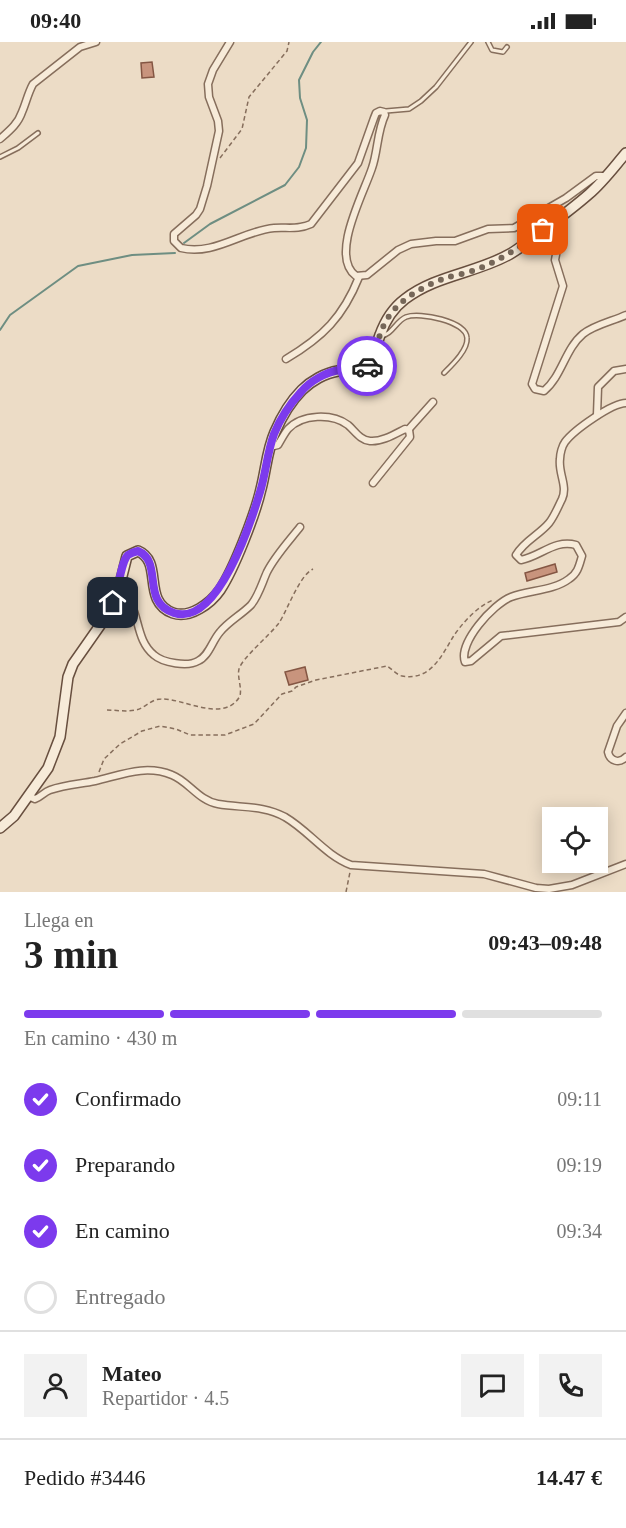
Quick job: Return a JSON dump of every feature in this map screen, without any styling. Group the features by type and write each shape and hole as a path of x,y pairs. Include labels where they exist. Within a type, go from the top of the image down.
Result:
{"street":[{"path":"0,139 15,125 22,114 33,84 80,47 96,42"},
{"path":"230,42 213,70 208,84 208,97 218,121 219,131 200,209 174,234 174,241 181,248 202,249 274,228 303,228 311,224 358,164 376,113 380,111 384,111 385,115 380,126 373,167 355,209 349,231 347,262 354,275 359,277 367,275 398,250 411,244 436,241 455,242 488,229 514,228 566,198 596,176 605,176"},
{"path":"0,828 14,816 48,768 60,737 68,677 73,664 108,614 127,556 138,551 145,554 149,560 153,589 164,609 176,614 185,614 197,610 214,597 230,571 261,492 275,431 302,390 316,379 329,373 367,366 373,357 389,316 406,298 442,279 473,271 510,254 591,193 626,153"},
{"path":"559,218 562,223 555,260 563,285 532,384 535,389 544,392 552,384 573,345 584,333 626,315"},
{"path":"286,359 304,348 341,314 359,277"},
{"path":"597,415 598,387 614,371 626,369"},
{"path":"270,447 278,445 289,429 299,422 326,416 338,418 359,436 369,441 380,440 408,430 433,402"},
{"path":"626,403 597,415 564,442 559,470 565,487 563,496 549,523 516,555 521,560 528,559 560,543 568,542 576,545 582,556 578,572 567,581 504,600 476,627 463,650 465,662 471,661 501,636 619,622 626,617"},
{"path":"373,483 410,435 408,430"},
{"path":"119,586 135,610 140,634 154,655 166,661 193,663 204,657 219,633 250,605 275,559 300,527"},
{"path":"626,713 617,726 608,752 610,758 616,761 626,757"},
{"path":"28,796 35,799 48,791 143,770 157,770 174,775 208,801 216,804 254,807 281,815 302,827 341,861 351,865 484,874 536,888 549,889 572,885 626,864"}],"lane":[{"path":"384,111 409,109 421,101 436,87 471,42"},
{"path":"488,42 495,52 503,52 507,47"},
{"path":"0,157 18,148 38,133"},
{"path":"380,336 386,336 400,321 417,315 440,318 462,329 467,335 467,343 444,373"}],"path":[{"path":"210,170 242,129 249,97 287,51 289,42"},
{"path":"107,710 136,710 161,699 210,709 220,709 234,704 240,696 238,675 241,664 274,630 288,609 298,586 313,569"},
{"path":"96,781 104,759 120,744 142,731 160,726 190,735 225,735 254,724 282,694 315,680 387,666 400,676 426,674 444,654 464,623 487,603 497,598 504,600"},
{"path":"346,892 351,865"}],"building":[{"path":"152,62 154,77 142,78 141,63"},
{"path":"555,564 557,572 527,581 525,573"},
{"path":"305,667 308,680 289,685 285,672"}],"waterway":[{"path":"184,243 210,224 285,185 299,167 306,148 307,120 300,98 299,80 313,52 321,42"},
{"path":"0,330 10,315 78,266 132,255 175,253"}],"way so far":[{"path":"367,366 373,357 389,316 406,298 442,279 473,271 510,254 543,230"}],"route":[{"path":"113,603 118,592 124,561 131,553 138,551 145,554 149,560 153,589 164,609 176,614 185,614 197,610 214,597 230,571 261,492 275,431 290,405 302,390 316,379 329,373 367,366"}]}
